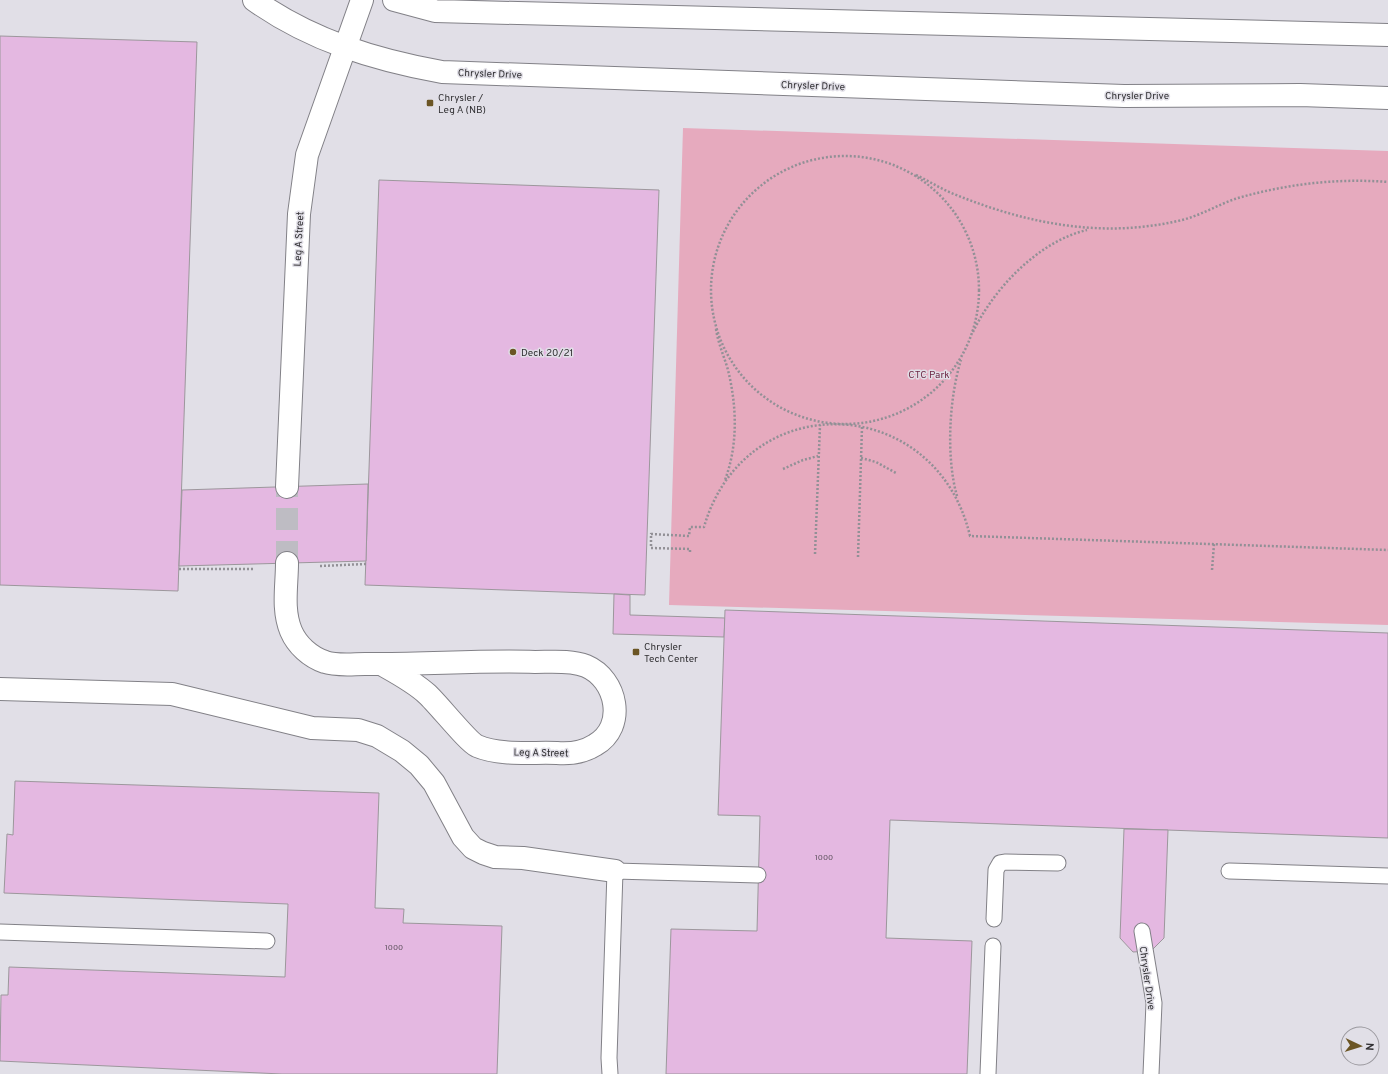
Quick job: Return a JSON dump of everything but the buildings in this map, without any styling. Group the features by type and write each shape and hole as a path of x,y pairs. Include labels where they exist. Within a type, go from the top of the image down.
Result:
{"street":[{"name":"Chrysler Drive","path":"254,0 291,23 345,48 394,63 442,72 1124,96 1300,95 1388,98"},
{"name":"Leg A Street","path":"287,487 299,214 307,155 362,0"},
{"path":"394,0 435,11 1388,35"},
{"name":"Leg A Street","path":"287,563 286,615 292,632 299,644 311,655 327,663 382,664 498,660 585,665 598,672 607,682 613,696 615,710 612,723 606,735 597,745 585,750 567,754 493,751 475,745 425,692 382,664"},
{"path":"0,689 172,694 312,728 358,730 377,736 419,765 434,783 463,837 474,848 483,853 495,857 523,858 615,872"}],"lane":[{"path":"994,919 996,870 1000,863 1058,863"},
{"path":"1229,871 1388,876"},
{"path":"610,1074 609,1058 615,872 758,875"},
{"name":"Chrysler Drive","path":"1142,931 1154,1003 1151,1074"},
{"path":"0,932 267,941"},
{"path":"988,1074 993,946"}],"path":[{"path":"690,552 690,549 651,548 651,534 689,536 690,527 704,527 731,461 734,447 735,420 731,385 716,333 712,280 719,247 734,216 764,183 794,166 826,157 866,158 891,164 953,194 1019,216 1066,227 1101,228"},
{"path":"908,172 925,183 944,200 960,221 971,244 977,270 978,296 975,322 958,369 952,419 953,475 970,536 1388,550"},
{"path":"720,490 741,463 767,443 797,430 820,425 880,420 915,404 945,379 966,346 992,298 1002,287 1026,265 1052,245 1073,234 1101,228 1137,226 1180,220 1238,198 1300,184 1347,180 1388,182"},
{"path":"714,314 720,336 729,357 742,375 758,392 776,405 797,415 818,421 862,427 893,436 920,453 943,476 960,504"},
{"path":"815,554 820,425"},
{"path":"858,557 862,427"},
{"path":"782,469 799,461 818,456"},
{"path":"861,458 876,462 896,473"},
{"path":"1212,570 1214,544"},
{"path":"320,566 366,564"},
{"path":"179,569 253,569"}],"green space":[{"name":"CTC Park","path":"683,128 1388,151 1388,625 669,605"}],"tunnel":[{"path":"287,487 287,563"}],"place":[{"name":"Chrysler / Leg A (NB)","path":"430,103"},
{"name":"Deck 20/21","path":"513,352"},
{"name":"Chrysler Tech Center","path":"636,652"}]}
